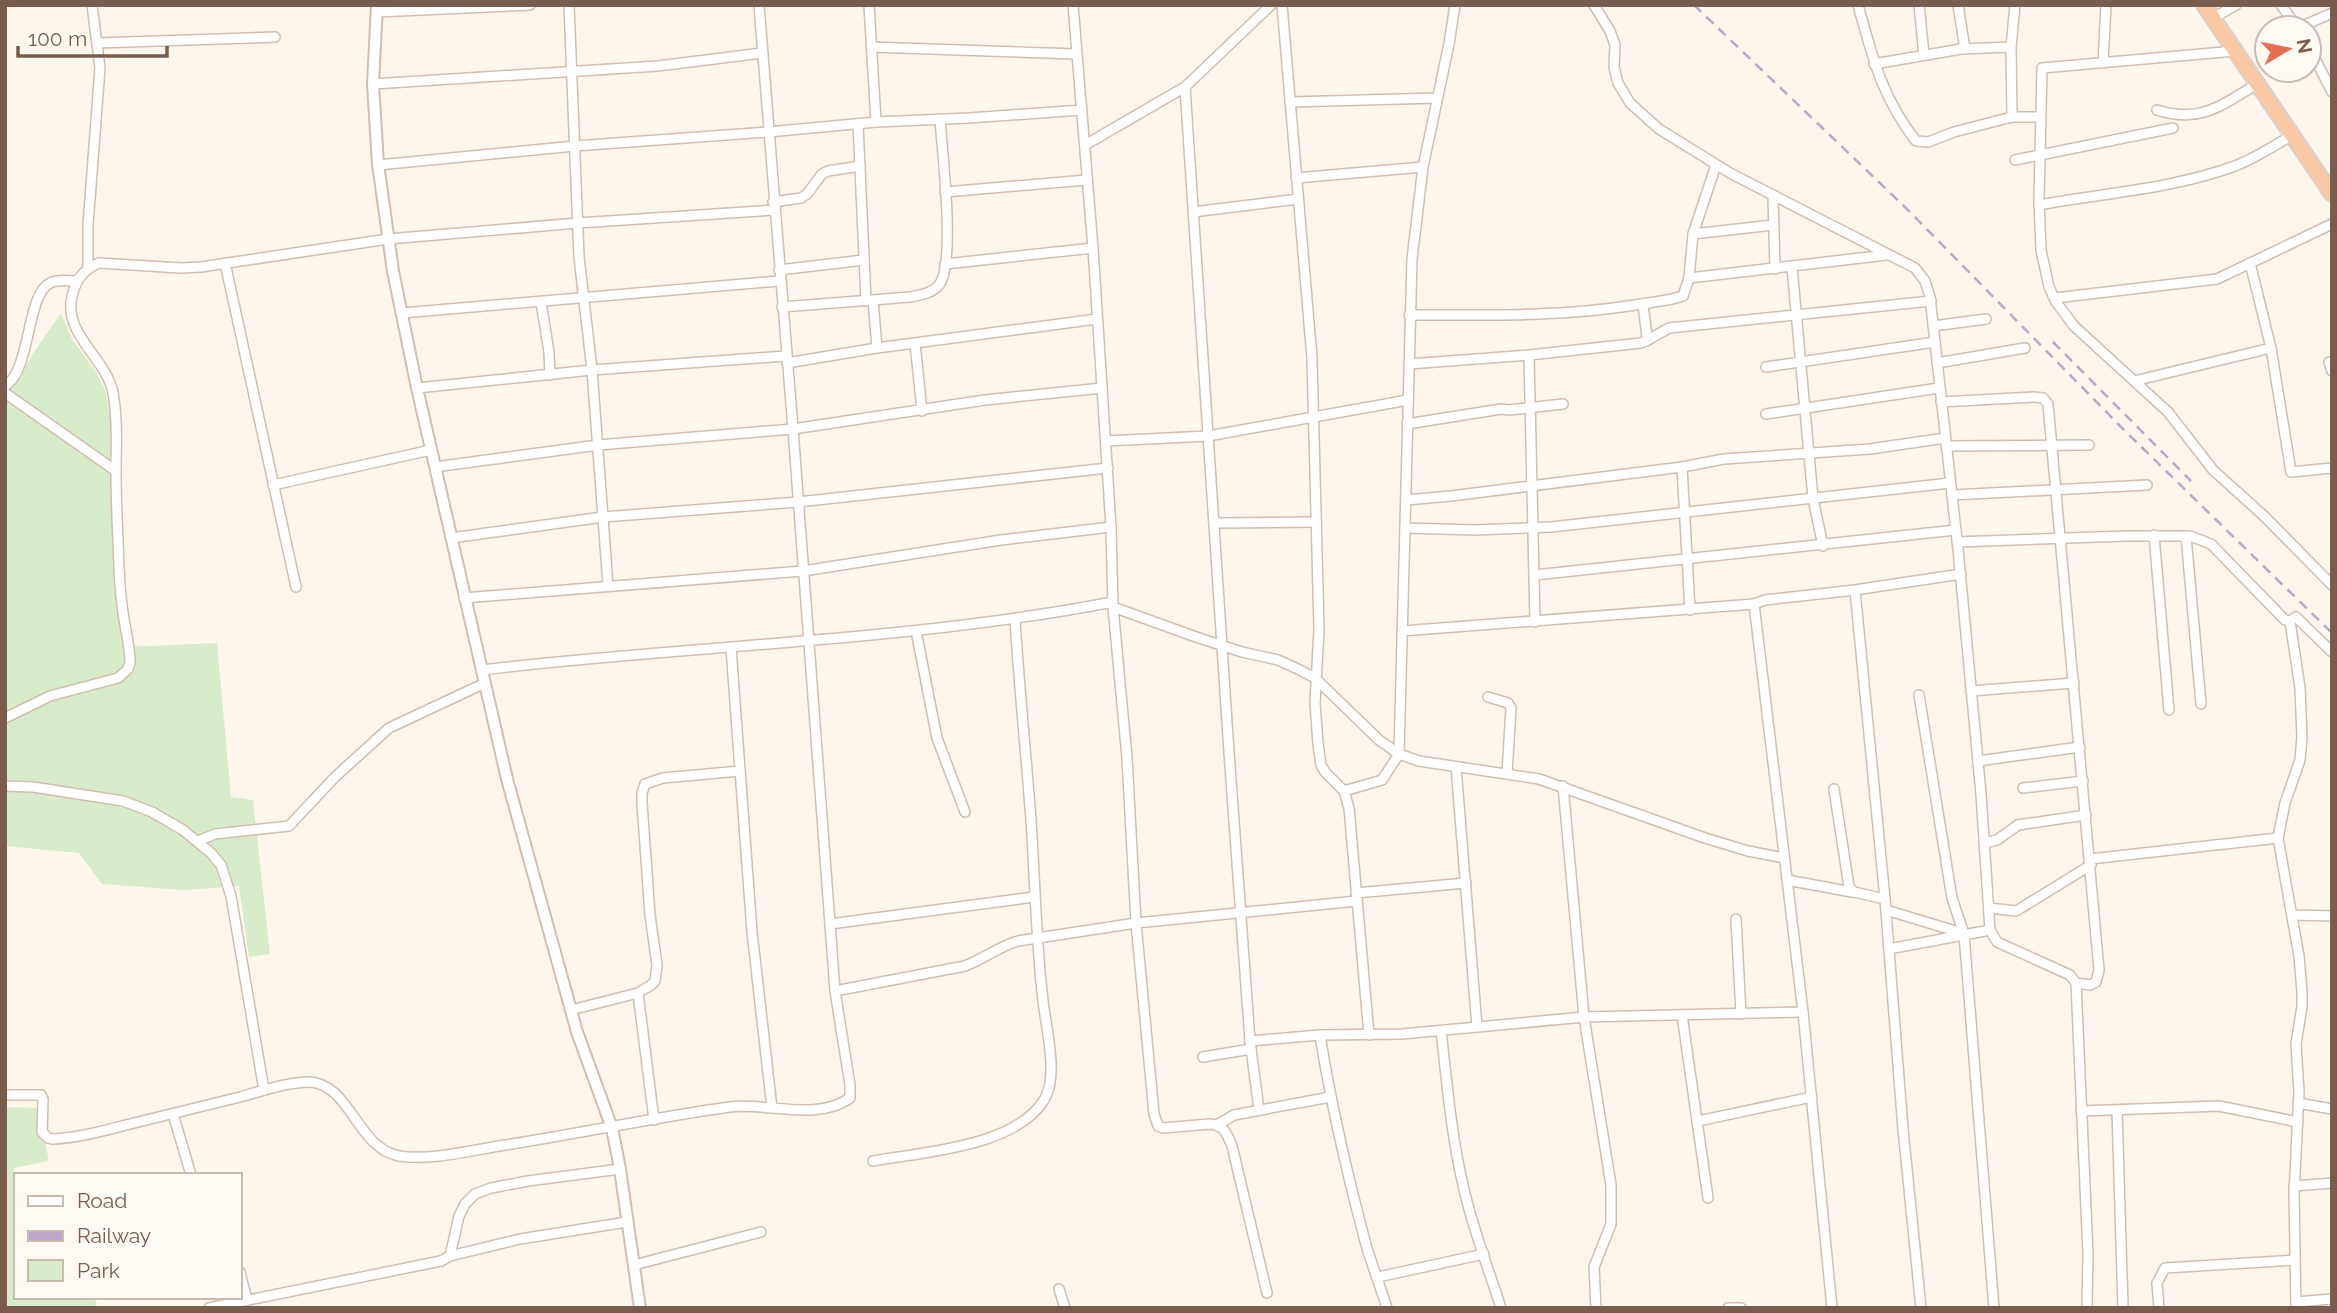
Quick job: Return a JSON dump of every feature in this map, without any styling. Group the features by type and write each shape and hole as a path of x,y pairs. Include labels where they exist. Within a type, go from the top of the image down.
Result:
{"highway":[{"path":"2208,11 2253,78"},
{"path":"2257,84 2332,194"}],"street":[{"path":"88,267 88,225 100,68 92,5"},
{"path":"530,5 377,9 373,84 378,165 388,239 417,388 483,684 577,1032 611,1128 620,1168 640,1308"},
{"path":"569,5 578,223 593,370 608,585"},
{"path":"5,1095 41,1095 42,1132 53,1139 173,1114 294,1083 311,1082 322,1085 337,1096 376,1145 400,1156 447,1154 742,1105 801,1110 822,1108 850,1098 835,991 758,5"},
{"path":"869,5 876,122"},
{"path":"1073,5 1093,248 1108,468 1113,605 1127,758 1136,923 1156,1122 1163,1128 1217,1125 1225,1130 1232,1146 1267,1293"},
{"path":"1085,145 1185,87 1270,5"},
{"path":"1282,5 1309,313 1318,629 1315,678 1321,765 1344,791 1349,808 1369,1035"},
{"path":"1344,791 1382,780 1399,754 1412,259 1423,167 1455,5"},
{"path":"1594,5 1615,45 1614,67 1618,83 1630,103 1659,129 1716,165 1915,268 1925,281 1931,301 1961,574 1990,930 1997,942 2070,975 2076,983 2088,1253 2087,1308"},
{"path":"1858,5 1884,90 1916,141 1928,142 1954,132 2012,117 2040,117"},
{"path":"1919,5 1924,55"},
{"path":"1958,5 1965,49"},
{"path":"2012,117 2011,47 2015,5"},
{"path":"2103,63 2106,5"},
{"path":"2208,11 2236,5"},
{"path":"97,43 275,37"},
{"path":"872,47 1077,54"},
{"path":"1874,64 1965,49 2011,47"},
{"path":"2235,51 2042,68 2039,205 2041,250 2049,287 2074,326 2178,422 2213,470 2264,516 2332,585"},
{"path":"373,84 658,66 762,53"},
{"path":"2323,74 2332,92"},
{"path":"2157,110 2173,115 2206,113 2257,84"},
{"path":"1185,87 1240,912 1259,1110"},
{"path":"1290,102 1437,98"},
{"path":"378,165 876,122 1082,110"},
{"path":"782,307 910,298 926,294 940,283 946,264 947,238 940,119"},
{"path":"858,124 864,260 877,348"},
{"path":"2015,160 2173,128"},
{"path":"2039,205 2169,184 2202,175 2248,160 2292,135"},
{"path":"1409,315 1581,311 1683,296 1689,278 1693,234 1716,165"},
{"path":"5,718 50,696 118,678 128,669 130,656 122,606 116,412 112,389 104,368 76,330 71,304 77,281 88,267 99,263 181,268 388,239 774,206 807,194 828,170 860,166"},
{"path":"1296,178 1423,167"},
{"path":"944,192 1087,180"},
{"path":"1773,195 1775,269"},
{"path":"1193,212 1298,198"},
{"path":"2054,298 2217,279 2332,224"},
{"path":"1693,234 1773,225"},
{"path":"946,264 1093,248"},
{"path":"1689,278 1888,255"},
{"path":"779,270 864,260"},
{"path":"225,263 296,587"},
{"path":"2250,263 2271,348 2291,472 2332,468"},
{"path":"1792,267 1814,499 1823,546"},
{"path":"5,386 14,379 19,367 37,302 44,288 53,282 77,281"},
{"path":"402,313 779,281"},
{"path":"1409,364 1635,344 1669,328 1797,317 1931,301"},
{"path":"541,302 550,375"},
{"path":"1643,304 1646,341"},
{"path":"417,388 593,370 786,359 1097,318"},
{"path":"1933,326 1986,319"},
{"path":"1766,367 1934,342"},
{"path":"915,343 922,411"},
{"path":"1937,363 2025,348"},
{"path":"2134,381 2271,348"},
{"path":"1529,355 1535,622"},
{"path":"435,467 598,445 793,429 985,400 1102,388"},
{"path":"1766,414 1939,388"},
{"path":"5,393 116,471"},
{"path":"1941,402 2043,398 2048,404 2062,538 2098,977 2096,982 2090,985 2076,983"},
{"path":"1106,442 1208,436 1408,400"},
{"path":"1407,424 1501,409 1563,404"},
{"path":"1406,500 1682,467 1724,459 1946,442 2089,445"},
{"path":"273,485 431,450"},
{"path":"1682,467 1690,610"},
{"path":"451,538 603,516 798,502 1108,468"},
{"path":"1405,528 1534,528 1950,482"},
{"path":"1952,495 2147,485"},
{"path":"1214,523 1315,522"},
{"path":"464,598 803,571 1001,540 1111,527"},
{"path":"1535,575 1956,530"},
{"path":"2154,535 2169,710"},
{"path":"1957,542 2154,535 2202,538 2285,620 2290,621"},
{"path":"2186,536 2201,704"},
{"path":"1402,631 1754,604 1765,600 1961,574"},
{"path":"1855,590 1921,1308"},
{"path":"1754,604 1803,1012 1832,1308"},
{"path":"481,670 591,658 916,631 1113,605 1221,645 1278,660 1315,678 1379,740 1399,754 1419,761 1539,779 1705,838 1784,858"},
{"path":"2290,621 2295,617 2332,652"},
{"path":"873,1161 962,1146 990,1137 1034,1114 1050,1089 1015,619"},
{"path":"2290,621 2300,688 2300,760 2285,803 2278,838 2299,956 2302,992 2296,1044 2296,1305 2332,1299"},
{"path":"916,631 937,738 965,811"},
{"path":"731,648 751,932 772,1108"},
{"path":"1971,691 2074,683"},
{"path":"198,841 215,834 289,826 323,788 389,728 483,684"},
{"path":"1919,695 1947,875 1964,934 1994,1308"},
{"path":"1488,696 1508,703 1511,708 1507,774"},
{"path":"1978,761 2080,747"},
{"path":"1456,767 1477,1027"},
{"path":"571,1010 638,993 651,985 657,973 647,879 643,788 655,780 740,771"},
{"path":"2024,788 2083,781"},
{"path":"5,786 69,792 138,805 198,841 221,864 227,877 264,1090"},
{"path":"1563,786 1584,1017 1611,1185 1611,1224 1594,1267 1596,1308"},
{"path":"1834,789 1849,887 1854,892"},
{"path":"1984,842 1997,840 2018,825 2086,815"},
{"path":"1989,908 2016,911 2090,862 2278,838"},
{"path":"1787,880 1885,899"},
{"path":"835,991 965,966 1009,944 1037,938 1136,923 1466,883"},
{"path":"830,924 1034,897"},
{"path":"1886,910 1964,934"},
{"path":"2292,915 2332,916"},
{"path":"1736,919 1741,1014"},
{"path":"1889,949 1990,930"},
{"path":"638,993 654,1120"},
{"path":"1203,1057 1251,1045 1320,1035 1441,1031 1584,1017 1803,1012"},
{"path":"1682,1015 1708,1198"},
{"path":"1441,1031 1458,1159 1469,1210 1501,1308"},
{"path":"1320,1035 1330,1097 1366,1243 1387,1308"},
{"path":"1217,1125 1228,1116 1330,1097"},
{"path":"1698,1121 1812,1097"},
{"path":"2298,1103 2332,1109"},
{"path":"2081,1111 2218,1106 2298,1122"},
{"path":"2117,1110 2123,1308"},
{"path":"173,1114 190,1173"},
{"path":"450,1256 459,1216 465,1204 475,1194 528,1181 620,1168"},
{"path":"2294,1186 2332,1183"},
{"path":"209,1308 441,1261 450,1256 520,1238 627,1222"},
{"path":"634,1265 761,1232"},
{"path":"1378,1277 1484,1254"},
{"path":"2160,1308 2157,1283 2161,1271 2170,1266 2295,1260"},
{"path":"242,1280 247,1300"},
{"path":"1059,1289 1065,1308"},
{"path":"1728,1308 1741,1308"}],"green space":[{"path":"61,313 72,339 95,370 106,392 110,417 115,568 124,647 217,643 231,797 253,800 270,954 249,957 239,886 184,890 102,884 79,853 5,846 5,388 16,383"},
{"path":"5,1107 38,1108 49,1161 14,1168 14,1299 95,1299 97,1308 5,1308"}],"railway":[{"path":"1694,5 1908,210 2123,429 2332,633"},
{"path":"2053,342 2191,481"}]}
